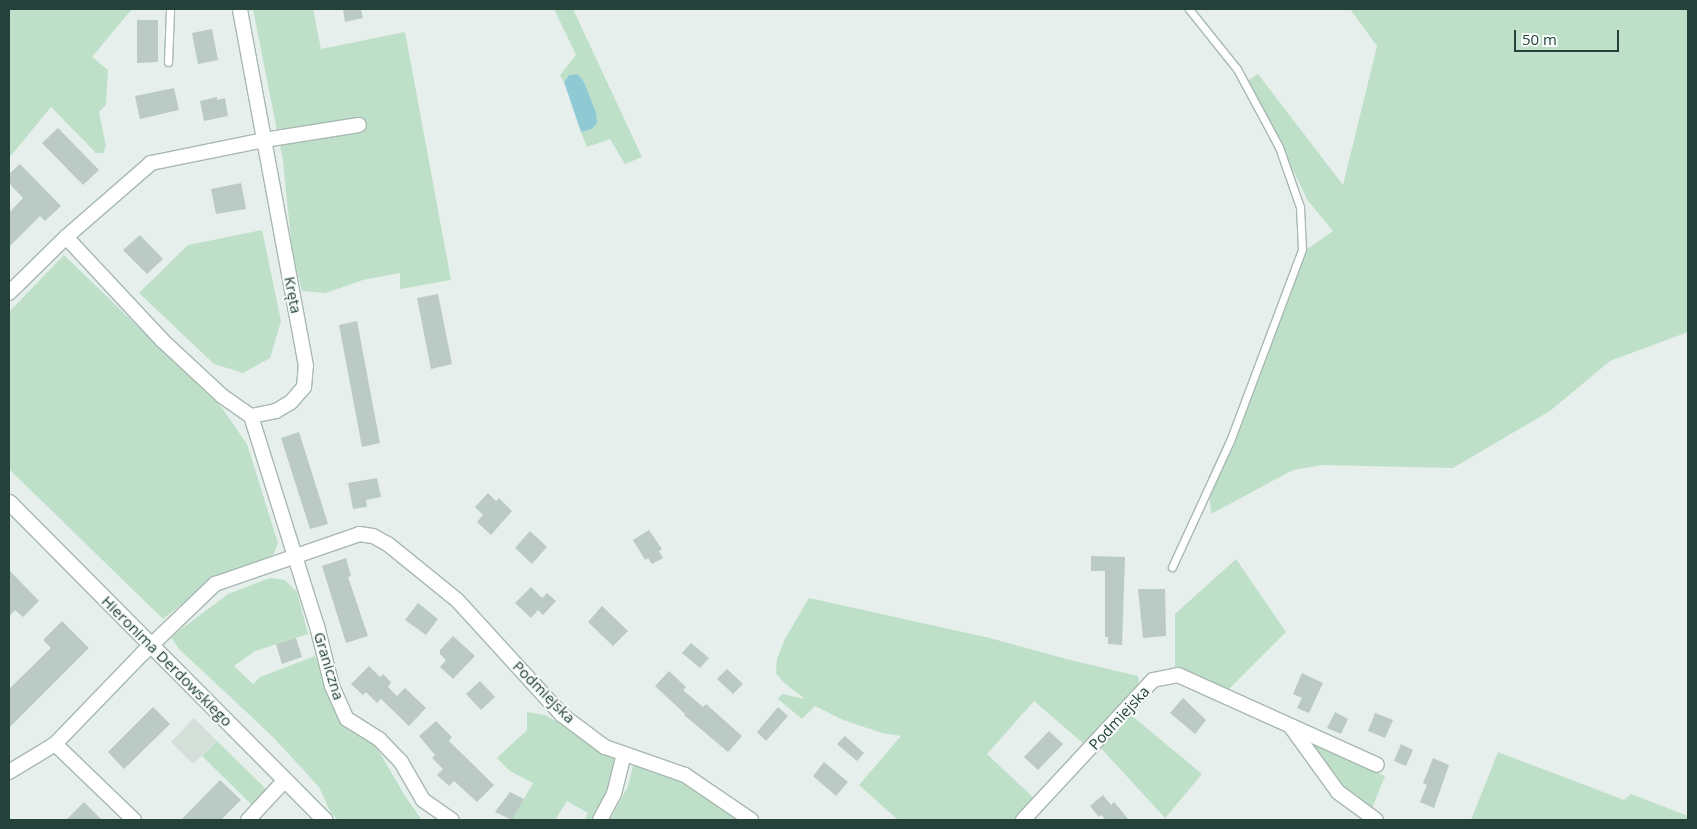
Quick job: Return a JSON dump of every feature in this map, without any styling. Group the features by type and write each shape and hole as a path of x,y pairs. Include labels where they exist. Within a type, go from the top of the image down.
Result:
{"street":[{"name":"Kręta","path":"240,9 306,366 304,387 291,402 276,412 251,416"},
{"path":"9,293 66,237 151,163 264,140 359,125"},
{"path":"9,772 55,744 151,645 215,584 294,556 251,416 222,396 163,340 66,237"},
{"name":"Hieronima Derdowskiego","path":"9,502 325,820"},
{"name":"Podmiejska","path":"294,556 359,534 373,536 396,550 457,600 562,715 605,747 685,776 751,820"},
{"name":"Graniczna","path":"294,556 317,626 332,686 347,720 379,739 401,762 423,800 452,820"},
{"name":"Podmiejska","path":"1023,820 1153,680 1178,675 1377,765"},
{"path":"1291,726 1338,792 1376,820"},
{"path":"55,744 134,820"},
{"path":"600,820 614,794 624,754"},
{"path":"248,820 286,780"}],"lane":[{"path":"168,62 170,9"},
{"path":"1172,567 1230,441 1302,249 1300,207 1279,147 1237,69 1189,9"}],"shaded area":[{"path":"194,718 217,741 193,764 171,742"}],"green space":[{"path":"9,9 132,9 92,57 108,70 106,105 99,112 106,146 103,153 96,153 51,107 9,158"},
{"path":"253,9 313,9 321,49 405,32 451,280 400,289 400,273 363,280 325,293 302,291 292,250 283,161"},
{"path":"554,9 573,9 642,157 625,164 610,139 587,147 581,132 592,129 596,112 584,82 578,74 569,75 564,82 560,75 576,55"},
{"path":"1350,9 1688,9 1688,332 1610,361 1550,411 1453,468 1322,465 1293,470 1211,514 1208,478 1268,350 1306,250 1333,231 1308,201 1249,80 1258,74 1343,185 1377,46"},
{"path":"262,230 281,321 270,358 243,373 214,364 139,293 188,245"},
{"path":"64,255 222,408 247,444 278,543 273,555 213,579 163,619 9,469 9,312"},
{"path":"1236,559 1286,632 1227,691 1175,667 1175,614"},
{"path":"270,578 285,580 297,592 308,634 255,651 234,666 253,684 260,677 315,656 339,717 377,748 405,796 422,820 338,820 331,813 319,787 273,737 179,649 171,637 228,594"},
{"path":"809,598 990,638 1138,676 1139,686 1085,745 1034,701 987,754 1035,799 1015,820 898,820 859,785 901,736 882,733 843,720 815,706 802,719 778,699 782,694 805,699 783,682 776,673 777,659 785,639"},
{"path":"527,712 545,715 614,753 619,763 613,789 595,820 585,820 588,813 567,801 555,820 512,820 533,783 510,771 497,758 527,730"},
{"path":"1131,715 1202,774 1165,818 1100,747"},
{"path":"217,741 267,790 252,805 202,756"},
{"path":"1309,741 1385,776 1372,808 1338,785"},
{"path":"1498,752 1624,800 1631,794 1688,816 1688,820 1471,820"},
{"path":"642,763 686,783 740,820 610,820 628,786 633,766"}],"water":[{"path":"578,74 584,82 596,112 597,123 592,129 581,132 564,82 569,75"}],"building":[{"path":"343,9 361,9 363,18 345,22"},
{"path":"137,20 158,20 158,62 137,63"},
{"path":"212,29 218,60 198,64 192,33"},
{"path":"174,88 179,110 140,119 135,96"},
{"path":"217,97 217,100 225,98 228,116 204,121 200,101"},
{"path":"58,128 99,170 83,185 42,143"},
{"path":"20,164 61,206 45,221 40,216 9,247 9,213 23,198 9,183 9,174"},
{"path":"241,183 246,209 216,214 211,189"},
{"path":"140,235 163,259 147,274 123,250"},
{"path":"438,294 452,364 431,369 417,298"},
{"path":"357,321 380,443 362,447 339,325"},
{"path":"299,432 328,524 310,529 281,438"},
{"path":"377,478 381,497 366,500 367,507 353,509 348,483"},
{"path":"488,493 496,501 499,498 512,511 491,535 477,522 483,515 475,507"},
{"path":"649,530 662,549 659,551 663,558 652,564 648,558 645,560 633,540"},
{"path":"530,531 547,547 532,564 515,548"},
{"path":"1091,556 1125,557 1122,645 1108,644 1108,637 1105,637 1105,571 1091,571"},
{"path":"346,558 351,576 348,577 368,636 346,643 322,566"},
{"path":"9,570 39,601 23,617 15,610 9,616"},
{"path":"531,587 542,598 547,593 556,601 543,615 538,610 531,618 515,603"},
{"path":"1138,589 1165,589 1166,636 1143,638"},
{"path":"418,603 438,619 426,635 405,620"},
{"path":"602,606 628,631 613,646 588,622"},
{"path":"62,621 89,648 9,728 9,689 51,648 43,640"},
{"path":"453,636 475,656 453,679 440,667 446,660 440,654 440,650"},
{"path":"296,638 302,657 282,664 276,644"},
{"path":"691,643 709,658 700,668 682,653"},
{"path":"369,666 380,677 383,674 391,682 388,687 397,696 405,688 426,708 409,726 381,699 377,703 366,692 363,695 351,684"},
{"path":"727,669 743,684 733,694 717,679"},
{"path":"669,671 686,687 683,690 703,707 706,704 742,736 728,752 684,715 655,686"},
{"path":"1302,673 1323,683 1309,713 1297,708 1302,698 1293,694"},
{"path":"480,681 495,697 481,710 466,694"},
{"path":"1183,698 1206,720 1195,734 1170,713"},
{"path":"153,707 170,724 124,769 108,752"},
{"path":"778,707 788,716 766,741 757,732"},
{"path":"1335,712 1348,719 1341,734 1327,728"},
{"path":"1375,713 1393,720 1385,738 1368,731"},
{"path":"436,721 452,737 449,741 494,785 477,802 454,781 449,786 437,775 443,769 432,758 435,755 419,736"},
{"path":"1049,731 1063,744 1038,770 1024,757"},
{"path":"845,736 864,753 857,761 837,744"},
{"path":"1401,744 1413,750 1406,766 1394,761"},
{"path":"1433,758 1449,765 1434,808 1420,802 1427,785 1423,783"},
{"path":"824,762 848,782 836,796 813,776"},
{"path":"220,780 241,800 221,820 181,820"},
{"path":"510,792 524,799 512,820 495,812"},
{"path":"1103,795 1111,805 1114,802 1129,820 1106,820 1101,815 1099,817 1090,806"},
{"path":"84,802 102,820 66,820"}]}
